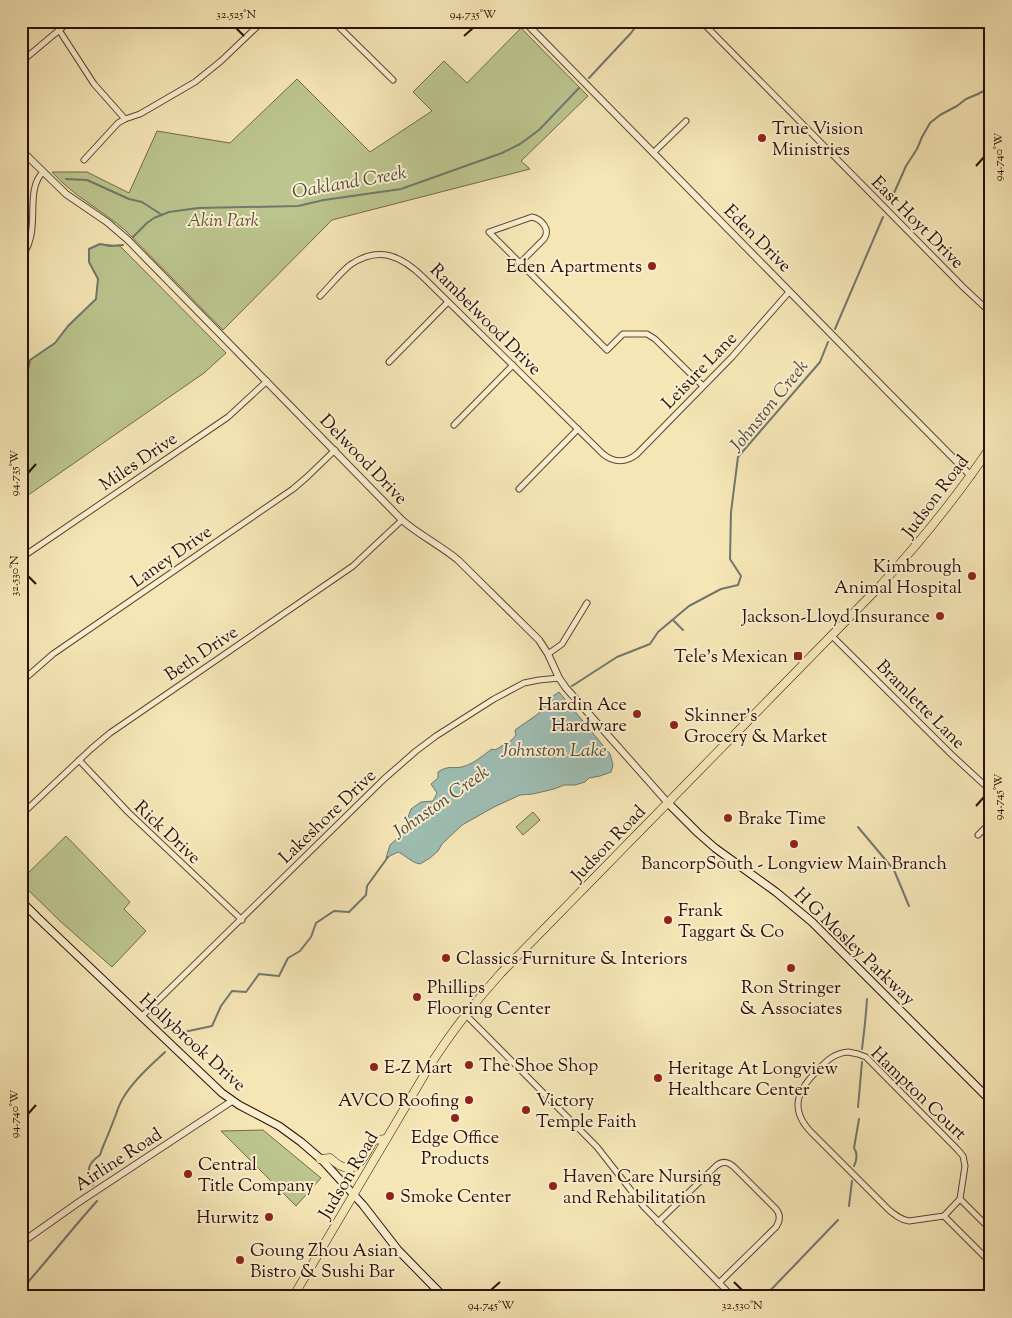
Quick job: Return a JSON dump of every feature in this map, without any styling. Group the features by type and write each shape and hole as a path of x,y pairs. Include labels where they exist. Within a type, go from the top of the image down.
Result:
{"main road":[{"name":"Judson Road","path":"293,1297 434,1059 465,1014 501,973 880,586 945,511 991,446"},
{"name":"H G Mosley Parkway","path":"668,803 698,834 776,892 812,922 991,1101"},
{"name":"Hollybrook Drive","path":"22,903 218,1090 232,1101 279,1126 320,1159 354,1194 398,1250 444,1297"},
{"path":"320,1159 330,1158 338,1166 344,1168 357,1166 374,1140 386,1139"}],"street":[{"path":"21,62 70,21"},
{"path":"84,160 116,125 125,119 140,114 195,82 222,61 263,21"},
{"path":"333,21 393,80"},
{"name":"Eden Drive","path":"524,21 971,476"},
{"name":"East Hoyt Drive","path":"701,21 963,287 991,313"},
{"path":"59,30 94,84 125,119"},
{"path":"653,153 686,121"},
{"name":"Delwood Drive","path":"21,150 66,194 107,222 128,240 402,520 464,565 540,640 559,678 571,694 668,803"},
{"path":"21,257 26,251 32,234 35,186 38,177 43,172"},
{"path":"520,263 547,234 546,228 534,217 489,232 520,263 607,350 625,333 650,335 703,386"},
{"name":"Rambelwood Drive","path":"320,296 352,264 367,257 382,255 396,257 410,264 608,458 614,461 623,460"},
{"name":"Leisure Lane","path":"623,460 637,454 737,351 789,292"},
{"path":"389,362 448,302"},
{"path":"454,425 513,365"},
{"name":"Miles Drive","path":"21,558 228,416 267,381"},
{"path":"519,490 578,429"},
{"name":"Laney Drive","path":"21,682 53,654 307,478 334,450"},
{"name":"Beth Drive","path":"21,816 79,760 116,728 353,566 402,520"},
{"path":"548,654 562,644 587,603"},
{"name":"Bramlette Lane","path":"832,636 959,762 991,791"},
{"name":"Lakeshore Drive","path":"142,1017 384,779 426,743 454,723 515,687 534,681 559,678"},
{"name":"Rick Drive","path":"79,760 128,812 242,920"},
{"path":"978,835 991,822"},
{"path":"465,1014 597,1147 638,1200 733,1297"},
{"name":"Hampton Court","path":"944,1216 909,1221 898,1217 810,1131 801,1118 798,1103 803,1086 828,1059 852,1052 866,1057 957,1149 963,1156 965,1168 960,1199"},
{"name":"Airline Road","path":"21,1243 79,1202 232,1101"},
{"path":"658,1222 718,1163 729,1163 742,1174 776,1209 780,1218 776,1227 719,1283"},
{"path":"991,1230 960,1199 944,1216 991,1263"}],"green space":[{"name":"Akin Park","path":"521,28 588,96 521,161 530,169 332,220 223,330 126,231 78,196 52,172 87,172 129,193 157,131 230,143 297,79 370,152 432,111 413,92 444,61 467,83"},
{"path":"100,244 120,246 226,353 204,373 21,500 21,398 30,360 55,343 68,326 96,299 98,279 89,262 89,249"},
{"path":"533,812 540,820 523,835 516,827"},
{"path":"66,836 130,902 124,909 146,931 112,967 21,883 21,880"},
{"path":"263,1130 321,1178 296,1206 221,1131"}],"water":[{"name":"Johnston Lake","path":"559,692 610,754 613,765 611,772 589,778 585,782 575,785 564,785 533,794 520,795 494,807 462,825 442,844 438,851 420,864 398,852 386,858 390,845 402,834 411,809 421,802 433,801 437,793 431,784 438,778 438,772 446,768 469,765 492,749 495,750 512,740 516,735 515,730 538,714 549,699"}],"waterway":[{"name":"Oakland Creek","path":"589,78 640,21"},
{"name":"Johnston Creek","path":"890,202 906,166 930,123 966,99 991,87"},
{"name":"Oakland Creek","path":"133,237 154,218 169,212 198,208 298,206 324,200 401,189 502,153 520,144 539,130 579,88"},
{"path":"66,179 87,180 129,199 142,202 162,215"},
{"name":"Johnston Creek","path":"835,329 883,217"},
{"name":"Oakland Creek","path":"21,398 30,360 55,343 68,326 96,299 98,279 89,262 89,249 100,244 110,246 123,245"},
{"name":"Johnston Creek","path":"572,686 617,657 650,644 658,632 689,606 721,589 738,585 741,576 730,559 731,512 738,457 820,362 828,342"},
{"path":"673,620 683,630"},
{"path":"858,827 894,870 909,906"},
{"name":"Johnston Creek","path":"180,1035 184,1032 212,1026 221,1006 232,991 246,992 259,974 279,976 288,958 300,951 311,937 316,923 334,911 349,912 366,895 367,886 388,857"},
{"path":"862,1049 867,999"},
{"name":"Johnston Creek","path":"93,1185 89,1176 90,1165 100,1155 119,1106 127,1091 165,1052"},
{"path":"858,1107 862,1062"},
{"path":"854,1166 857,1157 854,1148 859,1119"},
{"path":"849,1206 852,1181"},
{"name":"Johnston Creek","path":"21,1290 97,1201"},
{"path":"764,1297 838,1220"}],"place":[{"name":"True Vision Ministries","path":"762,138"},
{"name":"Eden Apartments","path":"652,266"},
{"name":"Kimbrough Animal Hospital","path":"972,576"},
{"name":"Jackson-Lloyd Insurance","path":"940,616"},
{"name":"Tele's Mexican","path":"798,656"},
{"name":"Hardin Ace Hardware","path":"637,714"},
{"name":"Skinner's Grocery & Market","path":"674,725"},
{"name":"Brake Time","path":"728,818"},
{"name":"BancorpSouth - Longview Main Branch","path":"794,844"},
{"name":"Frank Taggart & Co","path":"668,920"},
{"name":"Classics Furniture & Interiors","path":"446,958"},
{"name":"Ron Stringer & Associates","path":"791,968"},
{"name":"Phillips Flooring Center","path":"417,997"},
{"name":"The Shoe Shop","path":"469,1065"},
{"name":"E-Z Mart","path":"374,1067"},
{"name":"Heritage At Longview Healthcare Center","path":"658,1078"},
{"name":"AVCO Roofing","path":"469,1100"},
{"name":"Victory Temple Faith","path":"526,1110"},
{"name":"Edge Office Products","path":"455,1118"},
{"name":"Central Title Company","path":"188,1174"},
{"name":"Haven Care Nursing and Rehabilitation","path":"553,1186"},
{"name":"Smoke Center","path":"390,1196"},
{"name":"Hurwitz","path":"269,1217"},
{"name":"Goung Zhou Asian Bistro & Sushi Bar","path":"240,1260"}]}
